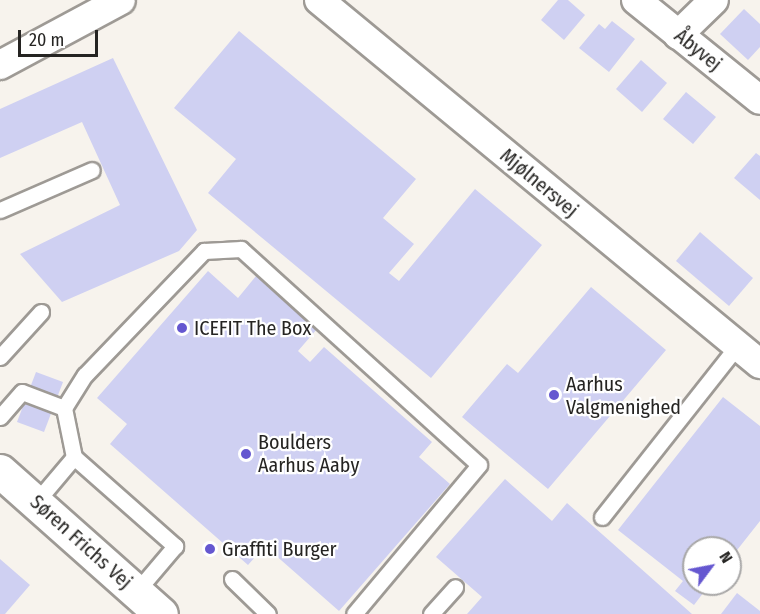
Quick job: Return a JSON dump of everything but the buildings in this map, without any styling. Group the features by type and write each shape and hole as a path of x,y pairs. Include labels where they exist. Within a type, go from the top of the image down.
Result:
{"street":[{"path":"0,65 120,0"},
{"name":"Mjølnersvej","path":"319,0 760,364"},
{"name":"Åbyvej","path":"636,0 760,100"},
{"path":"678,35 714,0"},
{"name":"Søren Frichs Vej","path":"0,471 161,614"}],"lane":[{"path":"0,210 92,170"},
{"path":"136,592 175,546 74,457 64,408 85,375 204,251 241,249 479,465 354,614"},
{"path":"0,357 41,312"},
{"path":"602,517 737,346"},
{"path":"0,417 22,392 64,408"},
{"path":"36,502 74,457"},
{"path":"232,579 268,614"},
{"path":"431,614 455,587"}],"place":[{"name":"ICEFIT The Box","path":"182,328"},
{"name":"Aarhus Valgmenighed","path":"554,395"},
{"name":"Boulders Aarhus Aaby","path":"246,454"},
{"name":"Graffiti Burger","path":"210,549"}]}
